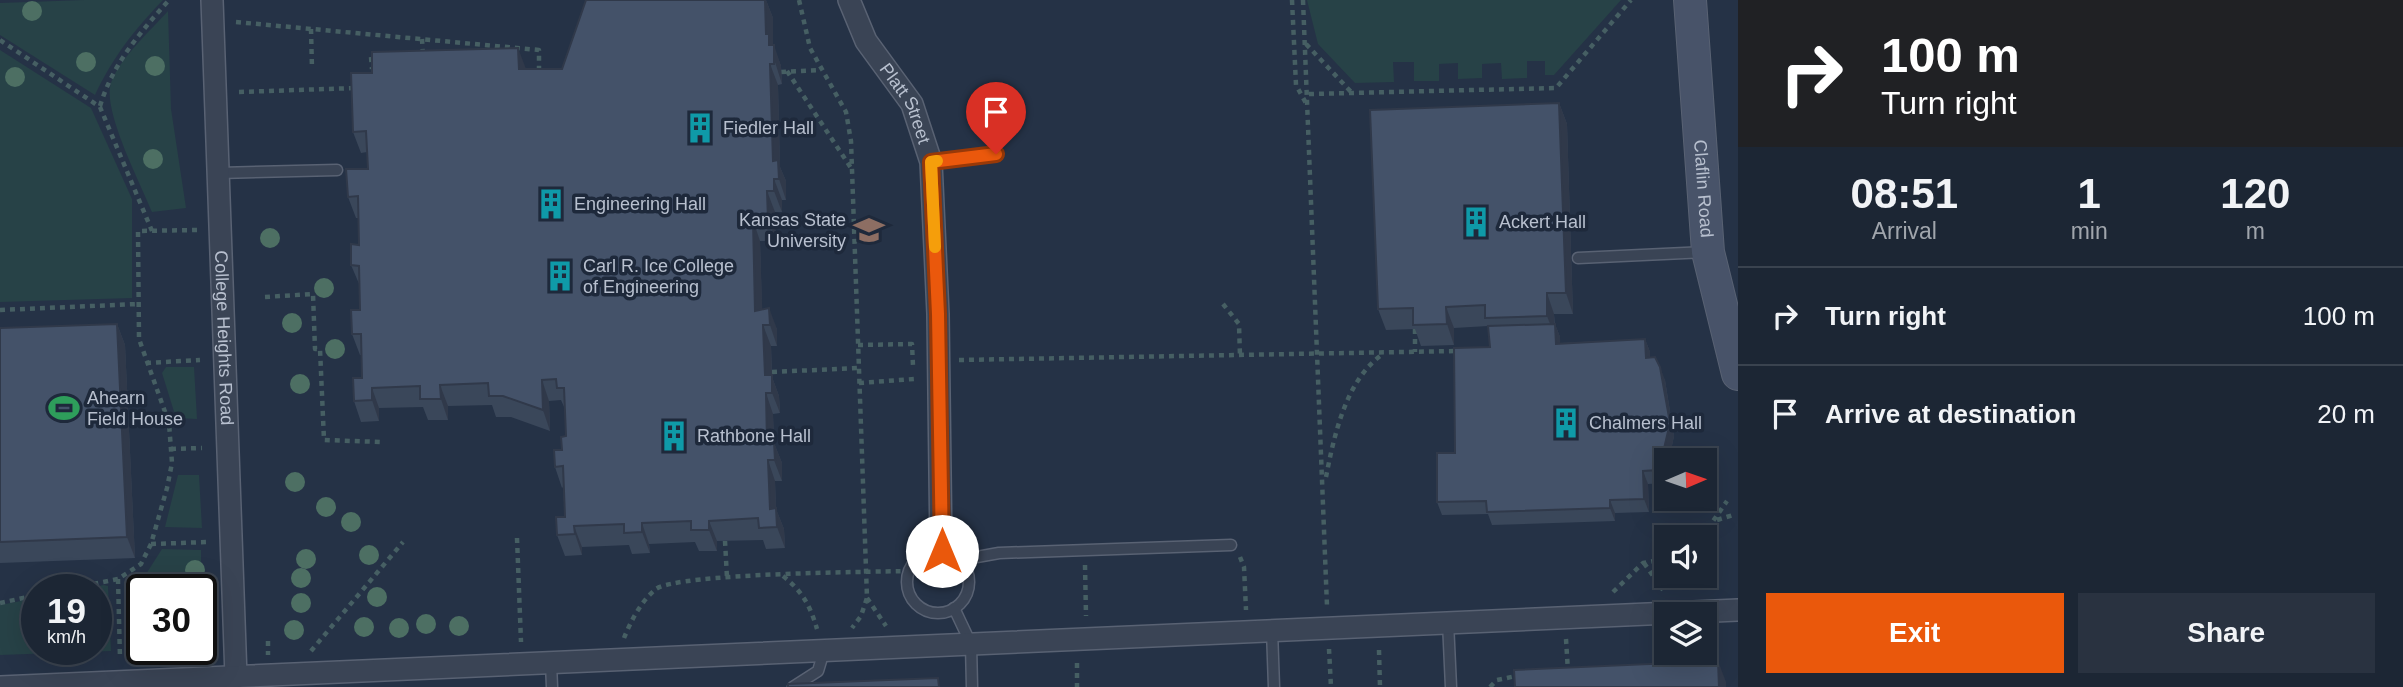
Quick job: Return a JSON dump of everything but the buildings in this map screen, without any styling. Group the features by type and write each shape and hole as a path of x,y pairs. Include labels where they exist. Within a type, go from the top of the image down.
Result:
{"street":[{"name":"College Heights Road","path":"212,0 236,677"},
{"name":"Platt Street","path":"849,0 866,41 912,104 931,162 951,555"},
{"name":"Claflin Road","path":"1690,0 1709,252 1738,374"},
{"path":"0,687 1738,610"}],"lane":[{"path":"931,162 996,154"},
{"path":"219,173 337,170"},
{"path":"1578,258 1709,252"},
{"path":"951,555 966,568 968,589 964,598 954,608 939,613 920,608 908,592 908,571 921,555 1235,546"},
{"path":"954,608 971,644 972,687"},
{"path":"1448,622 1451,687"},
{"path":"1272,630 1274,687"},
{"path":"793,687 818,671 824,651"},
{"path":"551,663 552,687"}],"path":[{"path":"100,107 108,80 131,43 169,0"},
{"path":"793,0 799,3 810,48 846,112 853,172 867,598"},
{"path":"1292,0 1297,85 1309,108"},
{"path":"1303,0 1309,94 1331,687"},
{"path":"1309,94 1556,88 1630,0"},
{"path":"236,22 539,50 539,83"},
{"path":"311,29 312,69"},
{"path":"422,39 423,59"},
{"path":"0,40 100,107 152,231"},
{"path":"1306,44 1353,95"},
{"path":"512,48 513,60"},
{"path":"371,57 373,77"},
{"path":"821,70 784,71 853,172"},
{"path":"238,92 360,88"},
{"path":"112,580 141,564 151,544 167,488 171,449 169,423 139,339 138,231 197,230"},
{"path":"265,297 313,295 324,440 382,442"},
{"path":"0,310 138,304"},
{"path":"1223,304 1239,324 1240,356"},
{"path":"1415,329 1415,352"},
{"path":"859,345 912,344 914,379 859,383"},
{"path":"953,360 1317,356 1415,352 1439,348 1466,351"},
{"path":"1324,485 1331,450 1349,400 1364,372 1384,353"},
{"path":"146,363 200,360"},
{"path":"772,372 859,368"},
{"path":"171,449 202,448"},
{"path":"1713,525 1727,501"},
{"path":"1717,520 1733,515"},
{"path":"517,538 522,664"},
{"path":"725,541 727,578"},
{"path":"151,544 209,542"},
{"path":"292,674 403,542"},
{"path":"1235,546 1244,568 1247,631"},
{"path":"1085,550 1086,621"},
{"path":"1643,563 1654,561"},
{"path":"622,660 623,641 631,622 658,588 727,578 908,571"},
{"path":"782,576 800,590 808,601 824,651"},
{"path":"118,579 120,661"},
{"path":"0,603 21,598"},
{"path":"1565,617 1568,678"},
{"path":"1378,650 1380,687"},
{"path":"1077,663 1077,687"},
{"path":"1681,665 1681,673"},
{"path":"1554,671 1567,669"},
{"path":"1490,687 1497,680 1528,674"}],"green space":[{"path":"163,0 125,44 95,95 0,35 0,3"},
{"path":"1307,0 1621,0 1554,75 1545,75 1545,61 1527,61 1527,78 1502,79 1501,63 1482,64 1482,78 1458,79 1458,63 1439,64 1439,81 1414,81 1414,62 1393,62 1394,82 1355,83 1318,44"},
{"path":"168,11 171,109 186,208 152,212 117,128 110,95 111,83 121,64"},
{"path":"0,50 91,108 132,199 132,298 0,302"},
{"path":"166,367 194,367 197,419 176,418 162,373"},
{"path":"178,475 199,475 202,528 165,527"},
{"path":"162,549 201,550 201,574 146,574"},
{"path":"21,601 21,654 0,655 0,605"}],"slow traffic":[{"path":"935,247 931,162 937,161"}],"place":[{"name":"Fiedler Hall","path":"700,128"},
{"name":"Engineering Hall","path":"551,204"},
{"name":"Ackert Hall","path":"1476,222"},
{"name":"Kansas State University","path":"869,230"},
{"name":"Carl R. Ice College of Engineering","path":"560,276"},
{"name":"Ahearn Field House","path":"64,408"},
{"name":"Chalmers Hall","path":"1566,423"},
{"name":"Rathbone Hall","path":"674,436"}],"route":[{"path":"942,551 938,314 931,162 996,154"}]}
